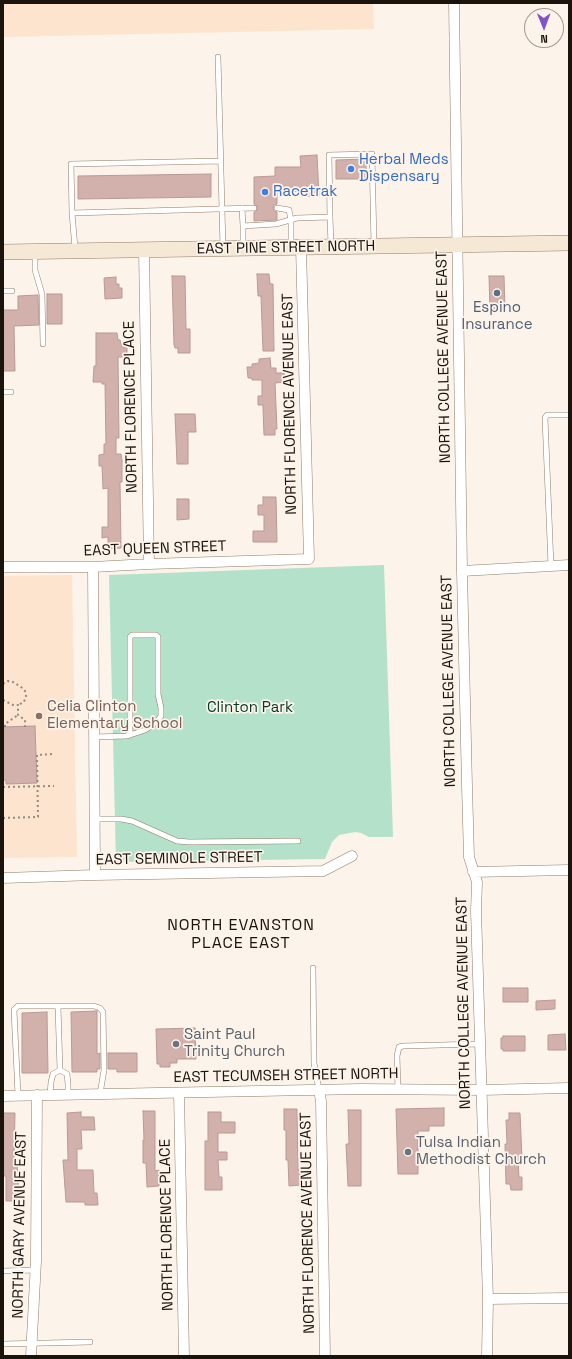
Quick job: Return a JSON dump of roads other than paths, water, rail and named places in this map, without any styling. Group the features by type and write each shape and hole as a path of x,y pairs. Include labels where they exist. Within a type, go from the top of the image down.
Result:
{"main road":[{"name":"EAST PINE STREET NORTH","path":"3,252 569,243"}],"street":[{"name":"NORTH COLLEGE AVENUE EAST","path":"454,3 462,571 469,857 477,882 476,911 479,1044 488,1299 487,1356"},
{"name":"NORTH FLORENCE AVENUE EAST","path":"296,248 309,559"},
{"name":"NORTH FLORENCE PLACE","path":"144,250 149,564"},
{"name":"EAST QUEEN STREET","path":"3,567 92,567 309,559"},
{"path":"462,571 569,565"},
{"path":"92,567 95,875"},
{"name":"EAST SEMINOLE STREET","path":"3,878 323,871 352,856"},
{"path":"473,872 569,870"},
{"name":"EAST TECUMSEH STREET NORTH","path":"3,1096 319,1090 481,1090 569,1088"},
{"name":"NORTH FLORENCE AVENUE EAST","path":"319,1090 321,1109 325,1356"},
{"name":"NORTH FLORENCE PLACE","path":"180,1093 184,1356"},
{"name":"NORTH GARY AVENUE EAST","path":"31,1356 36,1270 37,1095"},
{"path":"488,1299 569,1298"}],"lane":[{"path":"218,57 223,249"},
{"path":"331,247 329,155 372,154 374,246"},
{"path":"75,251 72,213 71,164 221,161"},
{"path":"242,208 243,249"},
{"path":"72,213 254,208"},
{"path":"277,208 289,210 296,248"},
{"path":"242,226 276,224 297,218 330,217"},
{"path":"34,252 35,270 42,294 43,344"},
{"path":"3,291 12,291"},
{"path":"3,392 11,392"},
{"path":"552,566 545,418 547,415 569,416"},
{"path":"94,737 130,735 145,730 156,723 161,716 158,694 158,637 156,635 132,635 129,641 130,735"},
{"path":"95,819 121,819 132,821 177,841 298,841"},
{"path":"313,968 314,1063 319,1090"},
{"path":"18,1095 14,1010 18,1006 94,1006 100,1008 103,1012 104,1070 100,1094"},
{"path":"58,1007 60,1070"},
{"path":"398,1090 397,1056 399,1047 479,1044"},
{"path":"60,1070 66,1074 68,1094"},
{"path":"50,1095 50,1082 53,1074 60,1070"},
{"path":"3,1271 36,1270"},
{"path":"3,1344 90,1342"}],"place":[{"name":"Herbal Meds Dispensary","path":"351,169"},
{"name":"Racetrak","path":"265,192"},
{"name":"Espino Insurance","path":"497,293"},
{"name":"Celia Clinton Elementary School","path":"39,716"},
{"name":"Saint Paul Trinity Church","path":"176,1044"},
{"name":"Tulsa Indian Methodist Church","path":"408,1152"}],"district":[{"name":"NORTH EVANSTON PLACE EAST","path":"241,935"}],"park label":[{"name":"Clinton Park","path":"250,708"}]}
